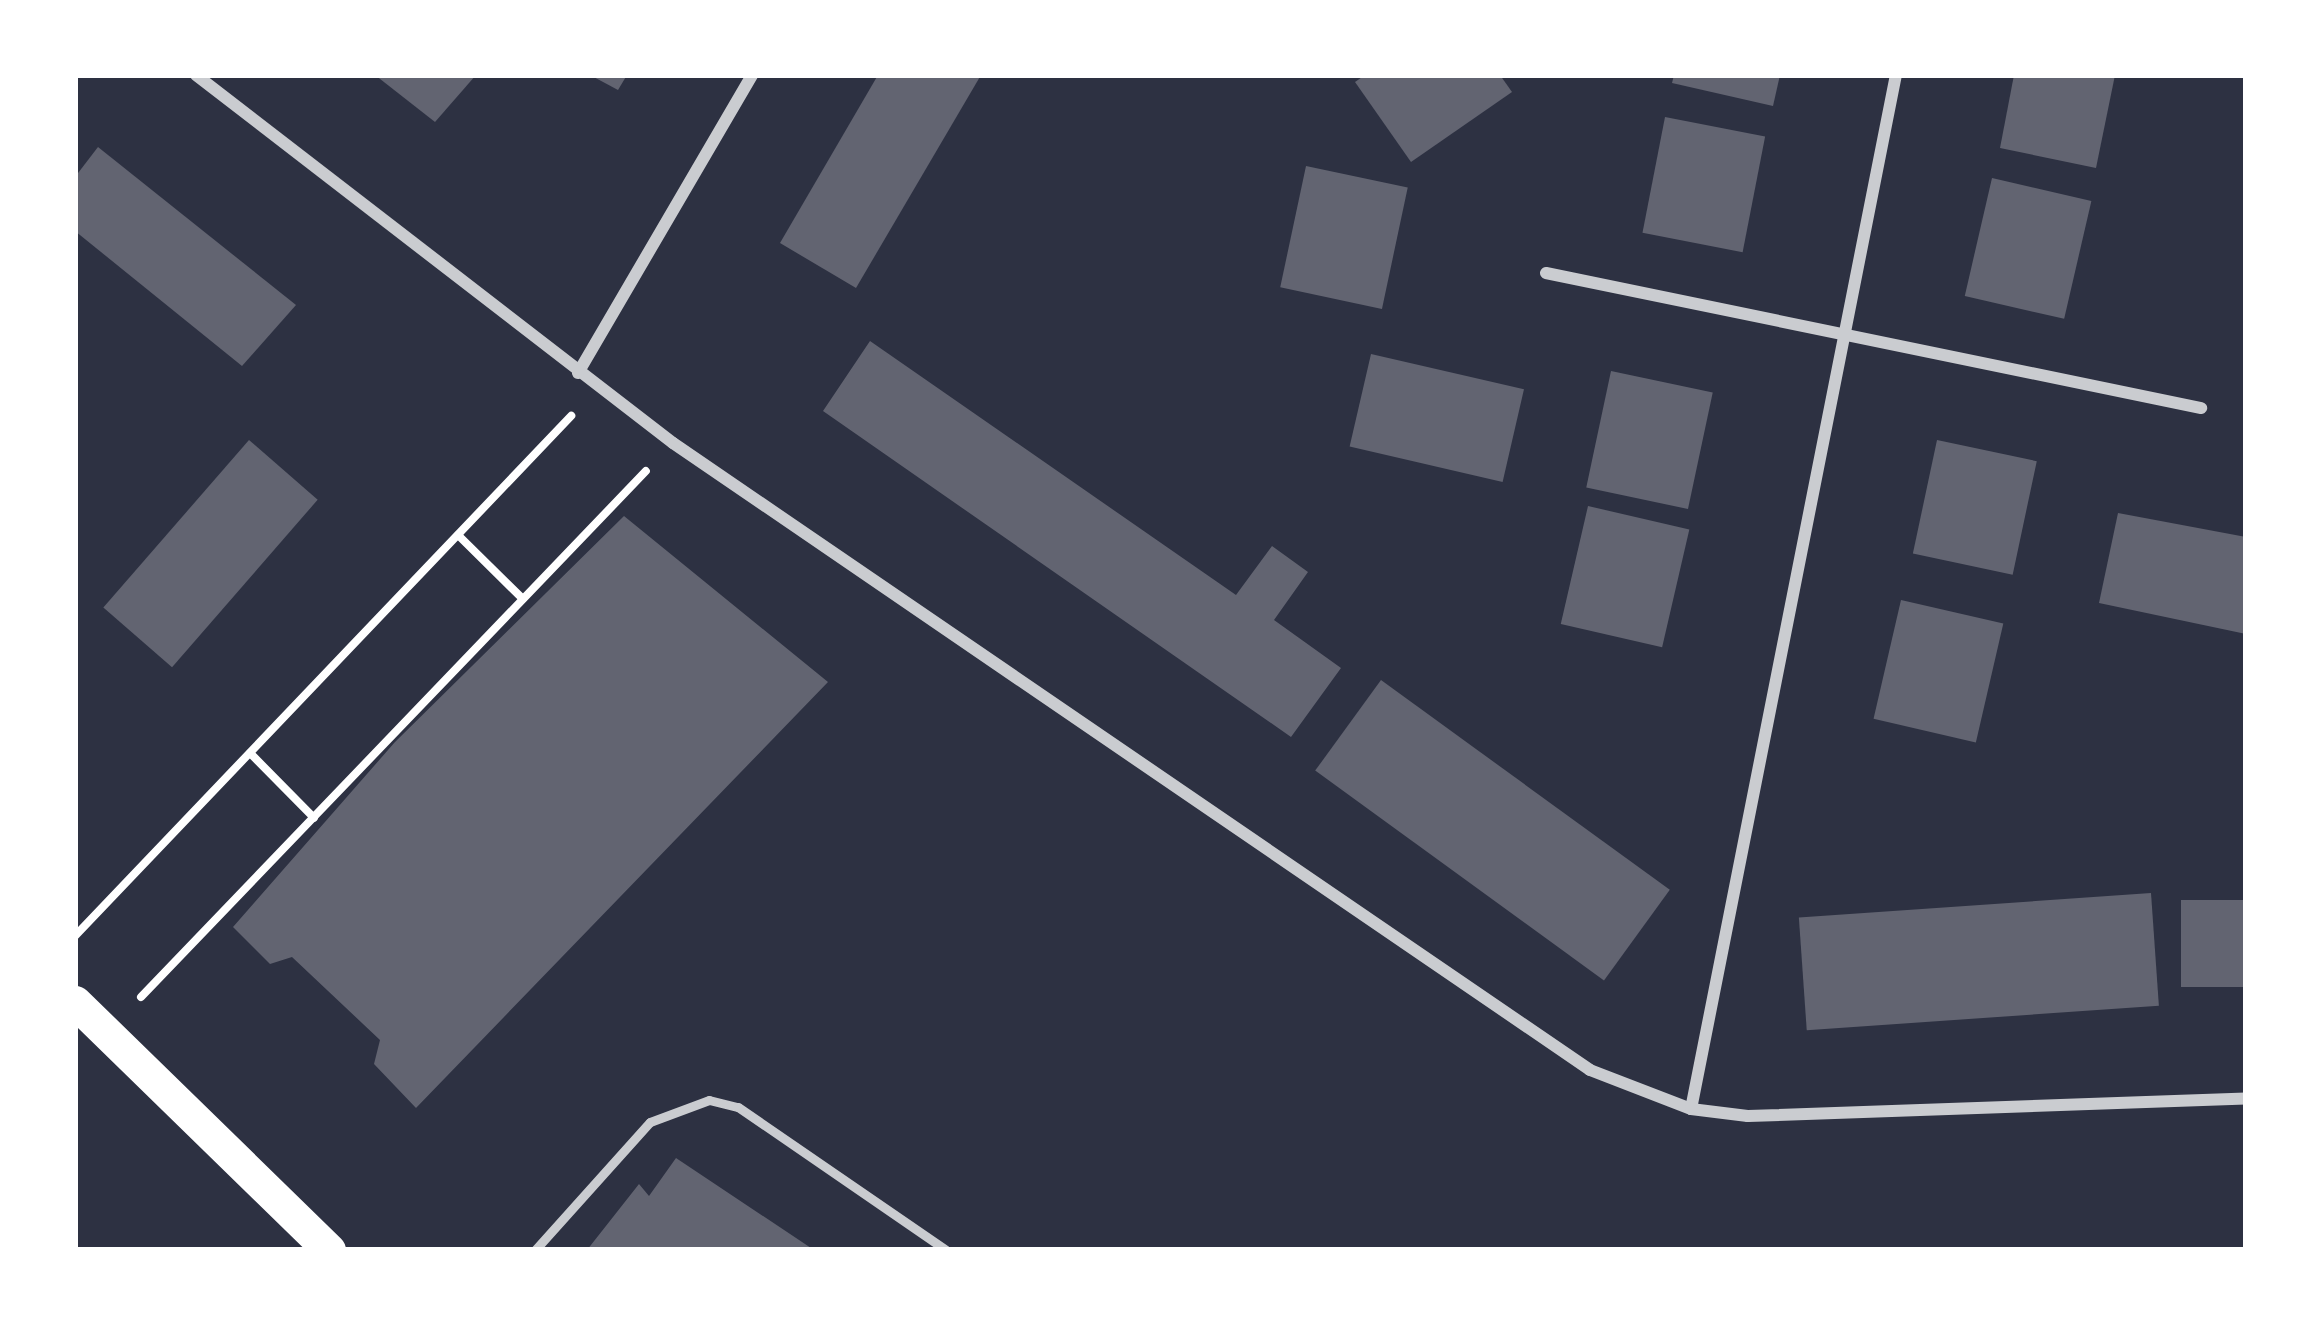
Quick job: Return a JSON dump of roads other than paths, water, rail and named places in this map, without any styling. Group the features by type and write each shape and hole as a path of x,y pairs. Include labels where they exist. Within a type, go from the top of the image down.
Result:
{"highway":[{"path":"75,1002 329,1250"}],"street":[{"path":"196,75 673,443 1590,1070 1691,1109 1748,1116 2246,1099"},
{"path":"578,373 752,75"},
{"path":"1691,1109 1896,75"},
{"path":"1546,273 2201,408"}],"lane":[{"path":"535,1250 650,1122 710,1100 738,1106 946,1250"}]}
